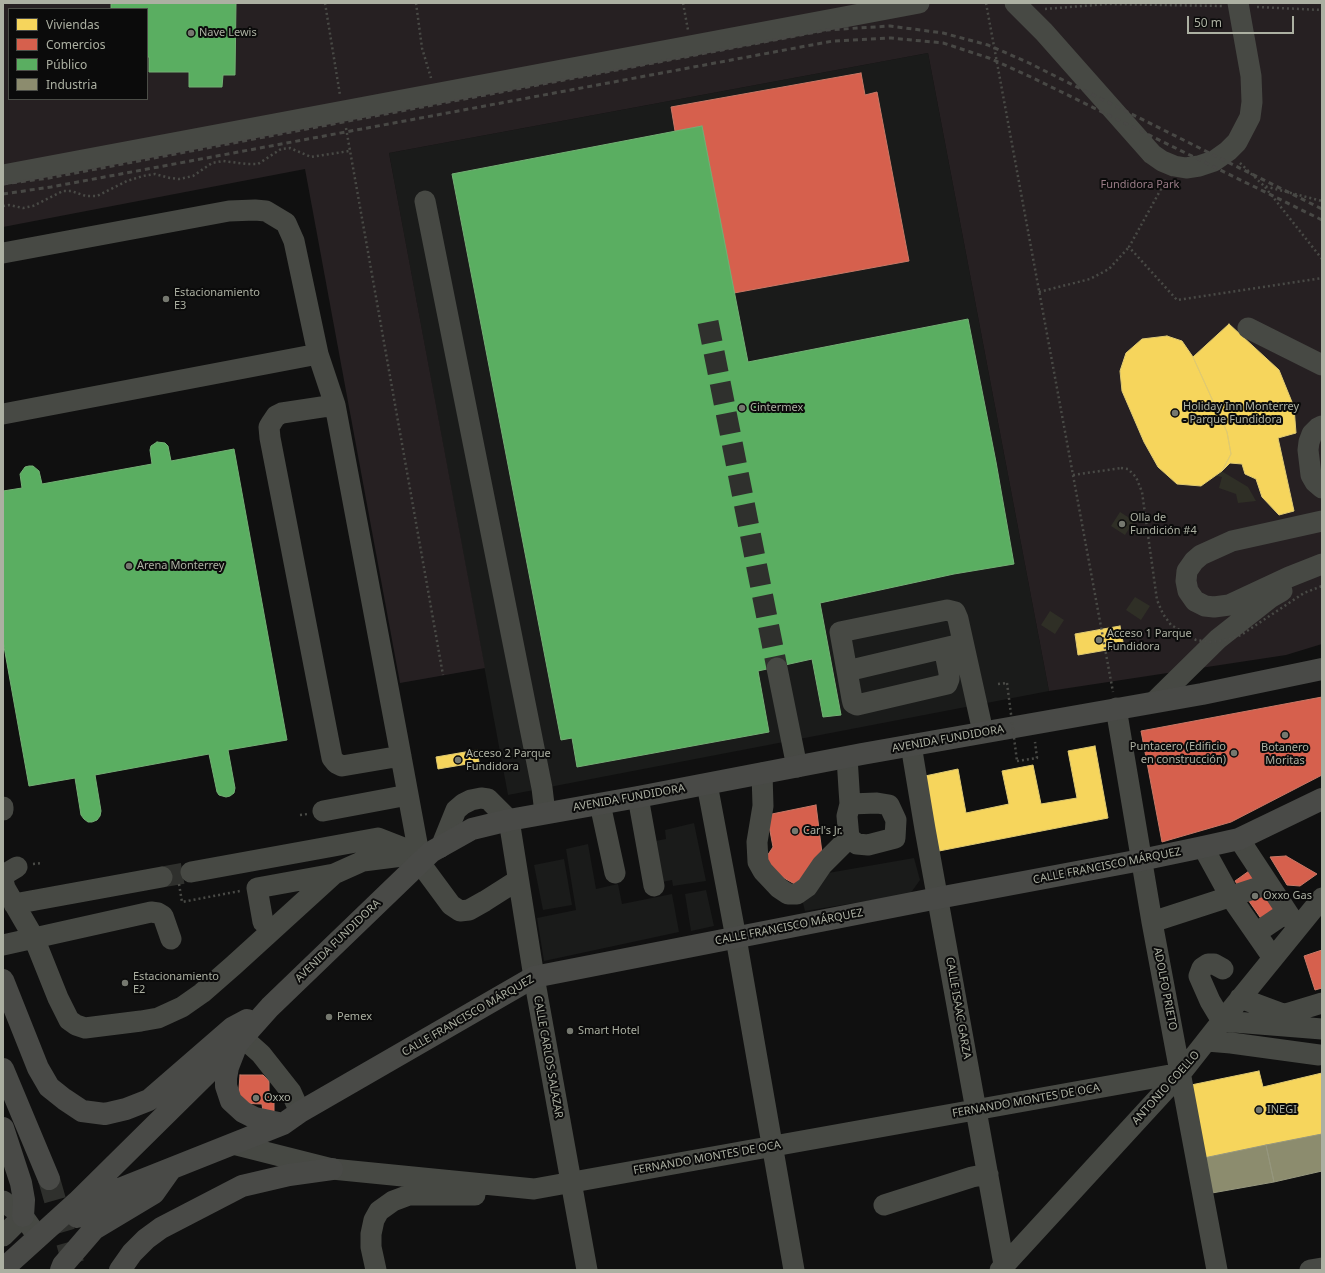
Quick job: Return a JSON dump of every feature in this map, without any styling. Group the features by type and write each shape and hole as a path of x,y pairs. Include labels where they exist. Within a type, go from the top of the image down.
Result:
{"main road":[{"name":"AVENIDA FUNDIDORA","path":"3,1269 77,1202 240,1041 270,1007 427,854 472,829 545,813 638,797 911,745 1202,694 1322,669"},
{"name":"CALLE FRANCISCO MÁRQUEZ","path":"22,1270 82,1213 117,1190 233,1144 291,1118 534,977 1203,847 1239,838 1322,799"},
{"path":"3,980 38,1068 49,1087 82,1111 105,1114 126,1110 149,1100 232,1028 270,1007"},
{"path":"240,1041 228,1067 226,1078 226,1086 231,1101 243,1112 255,1118 291,1118"},
{"path":"3,1069 49,1178"},
{"path":"3,1128 21,1182 24,1200 23,1216"},
{"path":"61,1270 63,1265 94,1229 154,1193 171,1169"},
{"path":"120,1270 132,1253 146,1239 161,1228 242,1186 288,1175 332,1169"}],"street":[{"path":"3,175 920,3"},
{"path":"1015,3 1044,32 1152,154 1162,161 1174,166 1186,168 1214,161 1228,151 1237,142 1250,117 1252,102 1252,76 1238,5"},
{"path":"425,201 540,780 545,813"},
{"path":"3,253 229,211 266,211 286,223 294,241 334,405 408,795 427,854 451,905 460,911 469,910 518,880"},
{"path":"1248,328 1322,365"},
{"path":"3,414 320,348"},
{"path":"334,405 282,413 276,416 269,428 273,454 332,758 336,763 342,766 401,756"},
{"path":"1322,426 1312,434 1308,450 1311,475 1315,482 1322,488"},
{"path":"1322,521 1232,541 1201,555 1194,561 1187,571 1186,581 1188,591 1194,601 1205,606 1214,607 1229,604 1289,577 1322,565"},
{"path":"1154,702 1228,631 1270,598 1322,565"},
{"path":"947,610 955,612 958,619 953,646 947,684 857,704 853,703 840,632 947,610"},
{"path":"847,671 953,646"},
{"path":"953,646 976,733"},
{"path":"777,668 797,767"},
{"name":"ADOLFO PRIETO","path":"1116,708 1152,922 1217,1270"},
{"name":"CALLE ISAAC GARZA","path":"911,745 988,1174 1003,1268"},
{"path":"847,757 850,804 847,816 849,838 857,844 868,845 925,829"},
{"path":"762,773 763,806 757,842 758,862 763,871 779,888 788,894 797,894 807,887 822,865 849,838"},
{"path":"707,784 736,938 794,1270"},
{"path":"323,811 408,795"},
{"path":"638,797 654,886"},
{"path":"427,854 456,810 470,800 482,798 488,799 509,820"},
{"path":"850,804 877,803 889,805 896,820 895,838"},
{"path":"600,804 615,873"},
{"name":"CALLE CARLOS SALAZAR","path":"509,820 534,977 586,1270"},
{"path":"14,904 177,876 378,838 427,854"},
{"path":"1239,838 1292,920 1256,934"},
{"path":"1203,847 1230,896 1273,958"},
{"path":"263,922 257,888 334,874 363,861 427,854"},
{"path":"8,876 5,888 34,938 58,998 69,1020 84,1028 158,1018 182,1007 202,993 334,874"},
{"path":"1152,922 1269,884"},
{"name":"ANTONIO COELLO","path":"1003,1268 1181,1073 1273,958 1292,920 1322,898"},
{"path":"3,945 151,912 158,913 163,916 170,940"},
{"path":"1223,969 1214,964 1208,964 1202,968 1199,976 1210,1001 1222,1021 1280,1019 1289,1013 1322,1003"},
{"path":"1240,998 1280,1019 1322,1029"},
{"path":"240,1041 261,1054 291,1092 291,1118"},
{"path":"1207,1041 1319,1055"},
{"name":"FERNANDO MONTES DE OCA","path":"233,1144 332,1169 534,1189 1181,1073"},
{"path":"884,1205 988,1174"},
{"path":"376,1270 371,1247 371,1234 374,1220 379,1211 394,1201 409,1195 482,1195 534,1189"},
{"path":"3,1201 23,1216 38,1237"},
{"path":"3,1236 23,1216"},
{"path":"1310,1270 1322,1268"}],"path":[{"path":"325,3 349,151 443,675"},
{"path":"416,3 422,48 435,94"},
{"path":"683,3 690,46"},
{"path":"986,3 1116,708"},
{"path":"1040,9 1114,4 1238,5 1322,10"},
{"path":"3,206 9,205 23,208 33,206 63,191 71,191 86,196 97,196 127,181 143,176 156,174 179,179 193,176 212,163 223,161 258,164 280,149 290,148 311,157 349,151"},
{"path":"1228,151 1264,186 1322,259"},
{"path":"1039,292 1090,279 1109,269 1129,247 1174,166"},
{"path":"1264,186 1322,201"},
{"path":"1129,247 1177,300 1322,278"},
{"path":"1073,475 1121,468 1128,469 1136,477 1142,492 1157,600 1163,614 1171,625 1196,640 1211,642 1226,640 1241,635 1299,597 1322,586"},
{"path":"998,684 1007,683 1017,761 1037,758 1031,724"},
{"path":"177,876 182,902 257,888"}],"shaded area":[{"name":"Cintermex","path":"928,53 1049,691 508,795 389,153"},
{"path":"1208,463 1248,487 1256,501 1238,503 1236,494 1219,488 1222,477 1206,473"},
{"path":"1120,512 1134,521 1125,535 1111,526"},
{"path":"1135,597 1150,606 1141,620 1126,610"},
{"path":"1050,611 1064,620 1055,634 1041,625"},
{"path":"694,823 706,881 673,886 672,880 662,882 655,841 666,839 665,830"},
{"path":"588,844 596,889 618,884 622,904 672,894 679,932 544,961 537,918 576,910 566,849"},
{"path":"914,858 920,880 910,894 805,911 802,899 828,873"},
{"path":"564,859 572,905 543,910 534,865"},
{"path":"706,890 714,926 691,931 685,894"}],"green space":[{"name":"Fundidora Park","path":"3,3 1322,3 1322,644 1286,655 1049,691 928,53 389,153 485,668 400,683 305,169 3,227"}],"building: Viviendas":[{"path":"1229,324 1279,370 1294,407 1296,433 1278,438 1294,511 1279,515 1262,497 1256,479 1245,474 1242,464 1230,463 1222,471 1231,454 1227,432 1193,357"},
{"path":"1167,336 1182,341 1193,357 1227,432 1231,454 1222,471 1201,486 1177,484 1158,467 1144,442 1122,391 1120,371 1126,353 1142,339"},
{"name":"Acceso 1 Parque Fundidora","path":"1120,626 1124,647 1078,655 1075,634"},
{"path":"1095,746 1108,818 939,851 925,776 958,769 966,813 1009,804 1002,771 1033,765 1041,804 1077,798 1068,751"},
{"name":"Acceso 2 Parque Fundidora","path":"477,750 479,762 438,769 436,757"},
{"name":"INEGI","path":"1259,1071 1263,1087 1322,1073 1322,1134 1204,1158 1191,1085"}],"building: Comercios":[{"path":"861,73 865,95 877,92 909,261 734,293 702,126 675,131 671,107"},
{"name":"Puntacero (Edificio en construcción)","path":"1322,697 1322,775 1231,822 1162,842 1141,731"},
{"name":"Carl's Jr.","path":"816,805 822,853 800,887 761,865 773,847 767,815"},
{"path":"1286,856 1317,874 1300,886 1287,885 1270,857"},
{"name":"Oxxo Gas","path":"1249,871 1276,910 1262,920 1235,881"},
{"path":"1322,950 1322,988 1315,990 1304,956"},
{"name":"Oxxo","path":"240,1075 263,1075 269,1081 269,1094 274,1094 274,1113 263,1112 262,1104 238,1103"}],"building: Público":[{"name":"Nave Lewis","path":"111,3 236,3 235,75 223,75 222,87 189,87 189,72 149,72 148,8 111,8"},
{"name":"Cintermex","path":"702,126 748,362 968,319 1014,564 954,574 820,603 841,715 823,717 812,659 758,671 769,732 577,767 572,738 561,740 452,174"},
{"name":"Arena Monterrey","path":"157,442 165,443 168,446 171,461 234,449 287,740 228,750 235,788 234,793 226,797 219,795 217,792 209,754 95,775 101,811 97,820 88,822 81,815 75,778 29,786 3,641 3,491 22,488 20,474 25,467 29,466 33,466 39,471 42,484 152,464 150,450 151,446"}],"building: Industria":[{"path":"1322,1134 1322,1171 1274,1182 1266,1145"},
{"path":"1266,1145 1274,1182 1212,1193 1204,1158"}],"tunnel":[{"path":"708,322 777,668"},
{"path":"162,877 191,872"},
{"path":"49,1179 75,1270"}],"railway":[{"path":"3,184 49,178 827,30 890,26 943,33 988,45 1029,63 1322,209"},
{"path":"3,194 51,187 833,41 891,38 943,43 989,58 1031,77 1322,220"}],"place":[{"name":"Nave Lewis","path":"191,33"},
{"name":"Estacionamiento E3","path":"166,299"},
{"name":"Cintermex","path":"742,408"},
{"name":"Holiday Inn Monterrey - Parque Fundidora","path":"1175,413"},
{"name":"Olla de Fundición #4","path":"1122,524"},
{"name":"Arena Monterrey","path":"129,566"},
{"name":"Acceso 1 Parque Fundidora","path":"1099,640"},
{"name":"Botanero Moritas","path":"1285,735"},
{"name":"Puntacero (Edificio en construcción)","path":"1234,753"},
{"name":"Acceso 2 Parque Fundidora","path":"458,760"},
{"name":"Carl's Jr.","path":"795,831"},
{"name":"Oxxo Gas","path":"1255,896"},
{"name":"Estacionamiento E2","path":"125,983"},
{"name":"Pemex","path":"329,1017"},
{"name":"Smart Hotel","path":"570,1031"},
{"name":"Oxxo","path":"256,1098"},
{"name":"INEGI","path":"1259,1110"}]}
